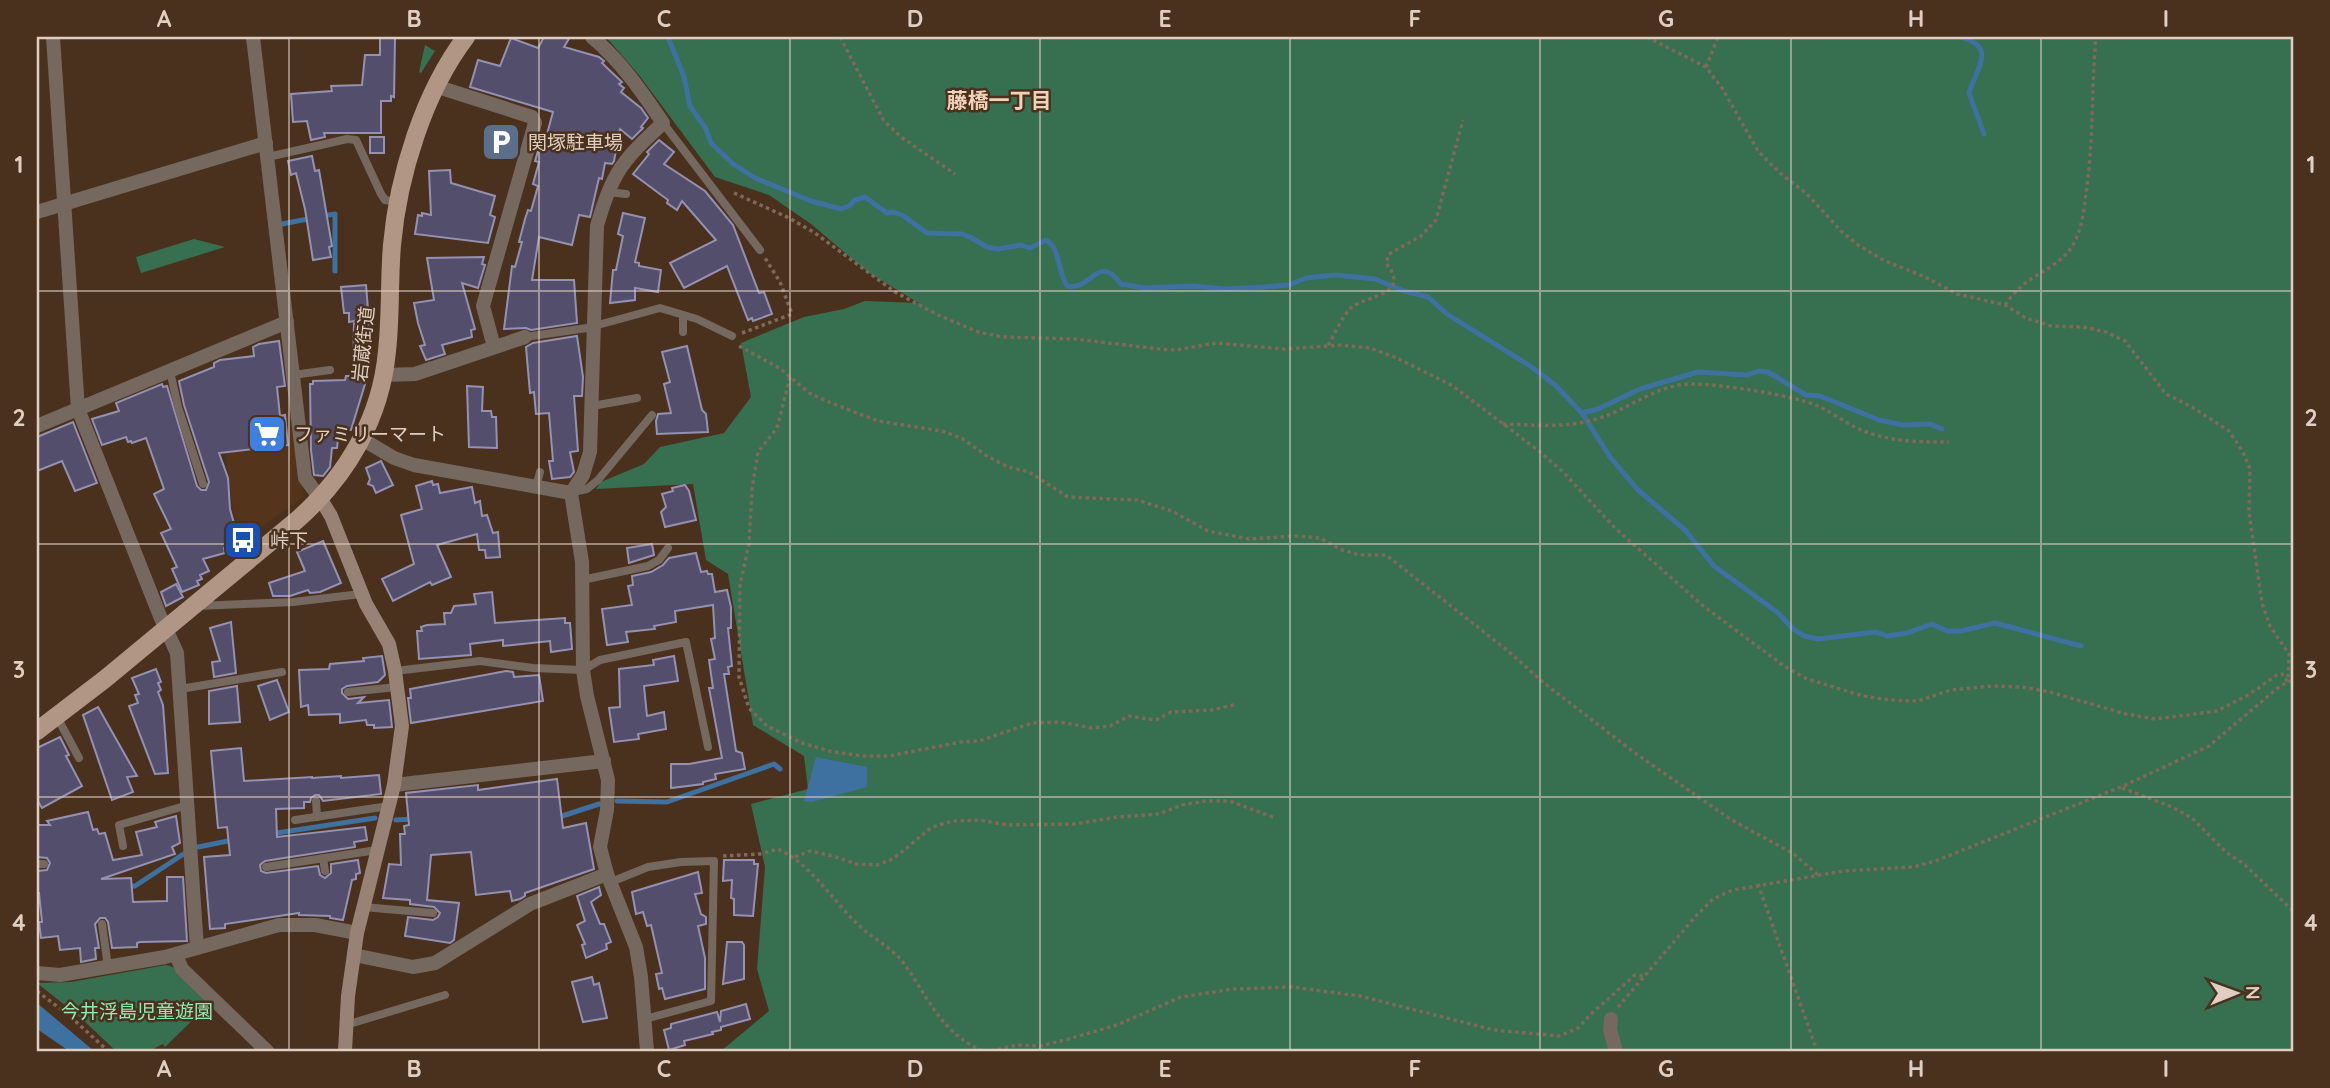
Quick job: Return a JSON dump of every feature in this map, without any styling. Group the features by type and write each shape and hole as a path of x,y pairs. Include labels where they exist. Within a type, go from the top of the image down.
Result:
{"main road":[{"name":"岩蔵街道","path":"37,731 167,629 320,498 342,471 362,439 376,406 384,375 392,244 398,202 423,114 435,86 466,37"}],"street":[{"path":"53,37 78,409 177,653 197,948"},
{"path":"253,37 305,478 331,516 361,594 389,644 395,671 402,736 394,785 357,933 345,1051"},
{"path":"592,37 632,79 663,123 630,154 617,171 607,192 597,226 588,463 571,493 581,554 583,670 609,794 600,847 636,947 647,1051"},
{"path":"435,86 532,117 535,123 483,306 494,347"},
{"path":"37,212 267,150"},
{"path":"37,426 287,322"},
{"path":"384,375 415,374 525,337"},
{"path":"362,439 394,458 414,465 538,480 571,493"},
{"path":"394,785 604,761"},
{"path":"354,955 413,967 435,963 530,904 609,878"},
{"path":"37,973 60,975 176,955 279,925 315,925 357,933"},
{"path":"176,955 182,969 267,1051"},
{"path":"1611,1019 1610,1030 1616,1051"}],"lane":[{"path":"663,123 760,250"},
{"path":"267,150 356,140 385,200 398,202"},
{"path":"607,192 626,194"},
{"path":"525,337 593,327 660,308 697,319 732,337"},
{"path":"683,332 684,316"},
{"path":"293,374 330,370"},
{"path":"170,371 187,449 203,484"},
{"path":"592,406 637,398"},
{"path":"571,493 587,489 597,480 652,415"},
{"path":"582,580 648,566 659,560 668,548"},
{"path":"193,607 293,602 361,594"},
{"path":"395,671 480,661 533,668 583,670 600,660 686,642 708,747"},
{"path":"180,689 282,672"},
{"path":"348,692 397,687"},
{"path":"57,717 79,758"},
{"path":"316,801 317,817"},
{"path":"123,846 119,825 188,805"},
{"path":"295,820 389,806"},
{"path":"266,867 377,850"},
{"path":"323,858 325,871"},
{"path":"609,878 648,867 714,861 711,1001 645,1019"},
{"path":"363,906 433,913"},
{"path":"102,924 108,967"},
{"path":"346,1025 445,995"}],"path":[{"path":"839,37 884,121 901,137 955,174"},
{"path":"1647,37 1706,67 1722,88 1758,151 1780,173 1806,192 1841,231 1858,245 1885,261 1923,276 1957,295 2005,305 2026,318 2051,326 2083,327 2106,332 2125,341 2166,394 2229,431 2244,452 2250,469 2249,512 2262,603 2270,626 2289,654 2291,681"},
{"path":"1706,67 1718,37"},
{"path":"2005,305 2024,284 2062,258 2072,247 2080,230 2090,172 2094,122 2092,74 2096,37"},
{"path":"1328,345 1351,308 1388,292 1394,280 1394,272 1386,263 1389,254 1421,236 1436,220 1463,120"},
{"path":"716,190 729,191 789,218 822,238 895,292 978,332 1003,337 1075,339 1176,350 1216,342 1284,349 1328,345 1370,348 1397,358 1453,386 1539,452 1563,472 1615,528 1702,605 1784,666 1807,679 1863,696 1890,700 1917,701 1951,690 1993,686 2022,687 2155,719 2217,711 2248,695 2277,675 2282,674 2291,681"},
{"path":"760,250 780,282 792,314 732,337 740,348 781,369 809,393 859,415 904,426 942,431 963,439 987,456 1009,467 1029,472 1068,497 1137,500 1172,511 1208,531 1249,539 1296,536 1320,538 1359,555 1386,555 1635,753 1730,819 1794,854 1818,875"},
{"path":"790,377 777,428 758,452 752,489 749,544 740,585 739,677 749,708 767,726 802,743 834,752 889,756 979,741 1032,723 1060,722 1092,729 1110,726 1129,716 1156,720 1171,712 1212,710 1237,704"},
{"path":"1501,424 1578,424 1613,414 1657,391 1691,384 1759,392 1817,406 1857,428 1879,436 1908,442 1949,442"},
{"path":"1611,1019 1624,998 1713,899 1733,890 1758,884 1843,871 1913,867 1935,861 2121,787 2209,746 2244,715 2291,681"},
{"path":"2121,787 2192,818 2293,911"},
{"path":"794,857 810,851 856,864 877,865 893,859 932,827 953,821 980,820 1007,825 1075,824 1159,814 1181,805 1206,801 1230,802 1275,818"},
{"path":"714,861 720,856 760,854 778,849 794,857 862,929 904,964 933,1011 964,1043 983,1051"},
{"path":"1758,884 1817,1051"},
{"path":"991,1051 1017,1045 1040,1045 1065,1040 1117,1025 1181,997 1233,989 1292,987 1360,996 1494,1031 1559,1036 1578,1028 1635,975 1644,976"},
{"path":"37,991 108,1051"}],"shaded area":[{"path":"293,412 304,497 244,539 233,511 222,420"}],"green space":[{"path":"606,37 2293,37 2293,1051 721,1051 769,1011 757,969 765,867 751,804 808,789 804,756 753,725 728,574 706,560 693,484 596,489 601,482 644,464 660,447 724,433 751,397 741,343 804,317 844,309 865,301 919,303 869,273 811,224 769,195 715,177 639,75"},
{"path":"425,45 435,51 421,73 419,72"},
{"path":"194,239 225,247 141,273 136,257"},
{"name":"今井浮島児童遊園","path":"166,965 185,975 211,1002 165,1047 163,1044 149,1051 116,1051 81,1018 37,983 71,982"}],"water":[{"path":"816,757 867,767 867,787 812,802 804,801"},
{"path":"37,1003 94,1051 69,1051 37,1029"}],"building":[{"path":"380,37 395,37 394,97 391,96 391,101 381,101 381,133 324,133 325,137 311,140 307,121 293,122 291,94 332,91 331,86 362,85 365,55 380,55"},
{"path":"544,37 570,37 564,47 599,57 622,82 619,84 624,88 621,92 641,108 648,118 632,139 620,129 614,161 612,164 605,163 590,217 579,215 572,245 539,237 532,280 574,280 577,323 531,330 504,329 512,266 515,267 525,219 528,210 531,211 538,186 533,184 539,162 535,161 540,144 544,145 553,112 470,87 478,60 500,66 511,38 538,48"},
{"path":"370,137 384,137 384,153 370,153"},
{"path":"659,140 674,152 664,164 705,191 733,225 759,293 764,292 772,314 753,321 752,318 748,320 727,266 684,288 670,263 716,240 682,201 677,210 633,174 649,154 647,152"},
{"path":"312,156 315,171 319,170 332,246 329,247 331,257 313,260 296,173 291,175 288,161"},
{"path":"450,170 451,183 495,196 490,215 495,217 488,243 415,234 418,215 431,215 429,171"},
{"path":"623,213 645,218 635,262 639,263 639,266 661,270 658,292 635,288 635,300 610,303 613,270 616,270 623,236 618,234"},
{"path":"484,257 482,264 485,265 478,288 462,283 475,329 471,330 472,337 442,345 445,354 426,360 420,346 425,345 414,303 434,300 427,258"},
{"path":"366,285 370,334 369,371 351,430 339,429 337,448 332,448 330,467 323,476 314,475 310,384 313,384 313,381 345,380 346,376 353,376 354,321 349,322 349,313 344,313 341,287"},
{"path":"577,336 583,377 582,396 574,396 578,451 570,452 574,472 570,477 552,479 549,461 553,461 549,413 536,414 534,392 530,393 526,347 533,343"},
{"path":"279,341 285,386 277,387 280,416 285,415 288,445 219,453 228,478 230,509 239,541 233,543 234,546 224,548 225,553 203,559 209,571 200,575 202,579 197,581 199,585 182,592 172,569 177,567 161,533 171,529 154,494 164,489 146,438 132,443 128,442 126,437 102,445 92,419 119,411 116,403 162,384 163,387 167,386 197,486 206,490 209,482 179,381 214,367 214,363 220,360 254,356 253,347 259,344"},
{"path":"687,346 702,410 706,414 708,432 657,434 658,414 671,413 664,384 670,382 662,352"},
{"path":"467,386 483,387 482,411 491,411 492,417 496,417 497,448 469,447"},
{"path":"73,422 97,483 75,491 62,461 37,471 37,437"},
{"path":"381,461 393,485 376,493 373,486 368,484 370,479 366,468"},
{"path":"432,481 433,485 438,484 440,493 472,487 475,503 480,501 482,516 487,515 493,533 498,532 500,557 486,558 485,550 479,550 477,534 437,545 451,577 432,585 430,582 393,601 382,579 414,564 401,515 422,509 416,486"},
{"path":"685,485 696,520 665,527 661,512 666,507 662,494"},
{"path":"323,541 341,583 320,592 310,593 308,590 290,596 273,596 269,583 305,571 297,552"},
{"path":"652,544 654,555 629,563 627,548"},
{"path":"696,553 701,572 712,574 715,592 727,590 731,607 731,628 728,628 732,666 728,667 729,674 724,674 736,751 742,753 745,769 715,774 716,779 703,784 671,788 671,764 689,764 722,758 709,688 713,688 709,660 715,659 711,639 715,638 713,605 675,611 676,622 654,626 655,629 626,632 628,642 607,645 602,609 632,605 628,586 633,585 632,576 651,572 669,558"},
{"path":"176,584 183,597 166,606 161,592"},
{"path":"492,592 495,623 565,618 565,623 570,623 572,649 551,652 550,641 503,646 503,640 470,644 471,655 419,659 417,631 422,631 421,627 445,624 444,613 451,613 454,606 476,604 474,594"},
{"path":"231,622 236,673 214,677 212,662 220,661 210,628"},
{"path":"382,656 385,675 378,682 347,686 342,689 342,693 348,699 364,697 358,703 389,700 392,727 374,728 374,725 367,725 366,720 340,723 340,714 309,715 308,705 301,707 299,670 329,669 330,664 364,661 363,658"},
{"path":"674,656 678,681 644,686 647,716 664,712 666,729 638,734 639,739 614,742 609,708 620,707 619,669 654,665 653,660"},
{"path":"156,669 161,682 158,683 161,690 158,692 163,705 168,773 155,774 129,706 138,703 135,695 139,694 132,678"},
{"path":"506,671 513,672 514,677 539,675 543,701 411,723 408,698 411,698 410,689"},
{"path":"277,680 289,712 270,720 258,686"},
{"path":"237,686 240,722 209,724 209,691"},
{"path":"98,707 137,776 127,777 133,792 112,800 83,715"},
{"path":"60,737 69,755 66,756 82,786 42,808 37,800 37,748"},
{"path":"241,748 244,781 379,775 381,794 323,801 319,795 315,795 310,802 304,802 304,808 276,809 277,837 365,827 367,840 354,842 355,847 265,861 260,865 261,871 266,873 318,866 320,875 325,878 331,873 331,864 358,860 360,873 352,880 343,920 299,913 225,924 225,928 210,929 204,857 230,855 227,827 218,828 211,751"},
{"path":"557,779 563,828 586,823 594,869 525,893 525,896 512,901 510,891 476,895 471,852 431,855 427,900 459,903 454,940 450,943 405,936 408,917 433,920 440,913 434,907 410,904 410,900 383,898 389,864 401,865 400,834 405,834 404,826 409,825 406,793 478,785 478,790"},
{"path":"88,812 93,830 97,829 99,834 105,833 113,860 142,855 136,832 157,827 155,822 176,816 180,843 172,847 175,854 101,879 131,878 133,902 167,901 167,877 183,877 187,941 140,942 137,947 112,948 108,922 105,918 100,918 95,924 99,948 95,948 96,959 81,962 80,948 60,950 58,936 41,938 37,871 47,870 50,863 47,858 37,857 37,825 50,825 47,821"},
{"path":"724,860 754,860 754,864 758,864 753,916 734,915 732,880 723,881"},
{"path":"698,872 702,893 695,894 701,914 706,917 706,924 698,926 705,958 705,989 665,999 662,988 659,989 656,974 662,973 651,925 647,926 643,912 636,914 632,892"},
{"path":"599,887 601,895 591,902 611,942 606,944 607,949 586,958 582,945 585,944 577,925 585,921 577,896"},
{"path":"727,942 742,942 744,945 744,979 723,984"},
{"path":"592,977 594,985 599,983 607,1018 583,1022 572,982"},
{"path":"746,1004 750,1019 721,1027 721,1030 712,1032 713,1034 684,1041 685,1045 669,1050 664,1030 671,1028 671,1024 717,1012 720,1022 721,1011"}],"waterway":[{"path":"668,37 684,77 690,106 706,129 711,143 732,163 755,178 811,201 841,209 865,197 887,213 902,215 927,233 962,234 987,247 998,249 1021,245 1030,248 1046,240 1054,249 1067,286 1076,286 1100,272 1113,275 1121,284 1145,288 1264,287 1289,285 1306,278 1335,275 1375,279 1428,297 1447,314 1530,366 1555,385 1582,413 1610,457 1638,490 1685,530 1714,566 1777,612 1804,636 1818,639 1876,632 1887,636 1907,633 1932,624 1947,631 1961,631 1995,623 2081,646"},
{"path":"1961,37 1979,46 1981,53 1982,59 1969,93 1984,134"},
{"path":"322,216 335,214 335,271"},
{"path":"282,224 313,218"},
{"path":"1582,413 1598,409 1640,389 1698,372 1747,375 1759,371 1768,372 1806,395 1820,396 1879,420 1903,425 1930,424 1942,429"},
{"path":"617,801 667,802 774,764 780,769"},
{"path":"556,818 599,804"},
{"path":"270,834 375,818"},
{"path":"396,820 413,819"},
{"path":"198,847 233,840"},
{"path":"125,887 135,886 185,853"}],"place":[{"name":"関塚駐車場","path":"501,142"},
{"name":"ファミリーマート","path":"267,434"},
{"name":"峠下","path":"243,540"}],"district":[{"name":"藤橋一丁目","path":"999,101"}]}
